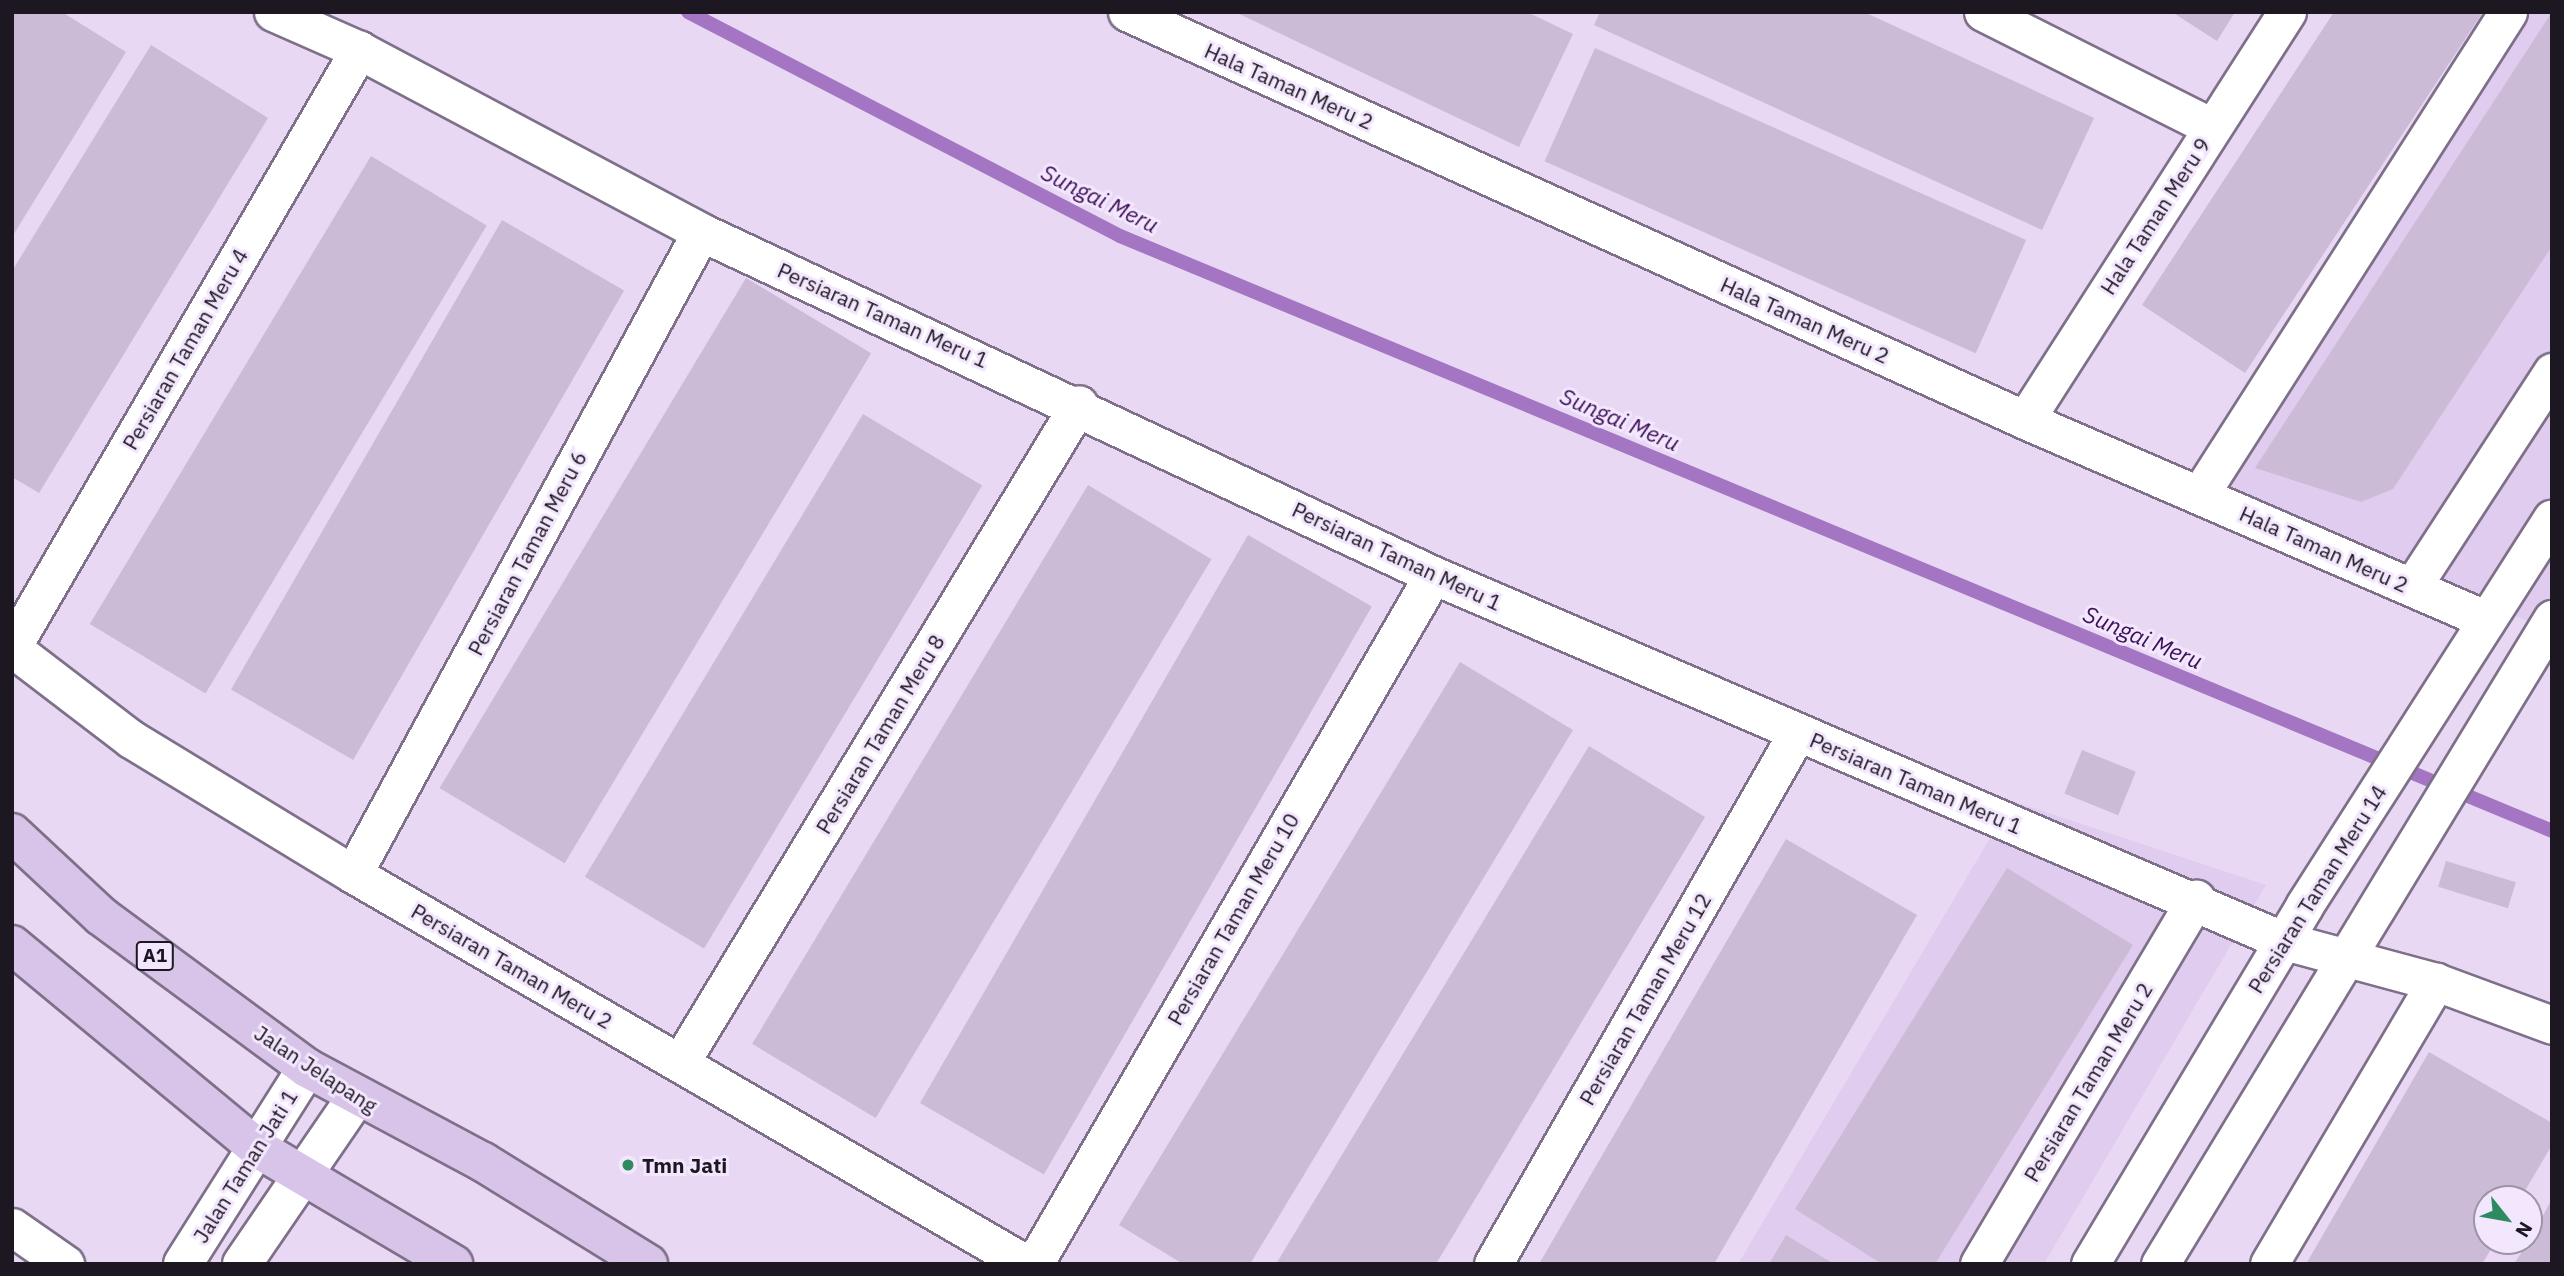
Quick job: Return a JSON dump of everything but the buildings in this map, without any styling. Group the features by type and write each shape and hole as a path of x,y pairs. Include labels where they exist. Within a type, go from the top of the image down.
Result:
{"main road":[{"name":"Jalan Jelapang","path":"12,833 101,916 307,1068 355,1099 483,1162 648,1264"},
{"path":"12,945 257,1149 453,1264"}],"street":[{"name":"Persiaran Taman Meru 1","path":"273,12 359,50 701,232 1079,404 1433,575 1797,733 2196,899 2284,941 2341,961 2436,982 2552,1025"},
{"name":"Hala Taman Meru 2","path":"1127,12 2025,420 2487,620"},
{"path":"1983,12 2212,127"},
{"name":"Hala Taman Meru 9","path":"2025,420 2287,12"},
{"path":"2200,494 2508,12"},
{"name":"Persiaran Taman Meru 4","path":"12,648 359,50"},
{"name":"Persiaran Taman Meru 6","path":"353,874 701,232"},
{"path":"2412,587 2552,372"},
{"name":"Persiaran Taman Meru 8","path":"680,1063 1079,404"},
{"name":"Persiaran Taman Meru 14","path":"2090,1264 2304,906 2552,518"},
{"name":"Persiaran Taman Meru 10","path":"1034,1264 1433,575"},
{"path":"2160,1264 2361,926 2549,626"},
{"name":"Persiaran Taman Meru 2","path":"12,648 131,738 353,874 1026,1264"},
{"name":"Persiaran Taman Meru 12","path":"1493,1264 1797,733"},
{"name":"Persiaran Taman Meru 2","path":"1979,1264 2196,899"},
{"path":"2269,1264 2436,982"},
{"name":"Jalan Taman Jati 1","path":"183,1264 307,1068"},
{"path":"242,1264 305,1176 355,1099"},
{"path":"12,1227 65,1264"}],"shaded area":[{"path":"2517,12 2552,12 2552,630 2199,494"},
{"path":"2012,801 2266,885 2044,1264 1738,1264"}],"waterway":[{"name":"Sungai Meru","path":"688,12 1120,236 2552,831"}],"place":[{"name":"Tmn Jati","path":"628,1165"}]}
